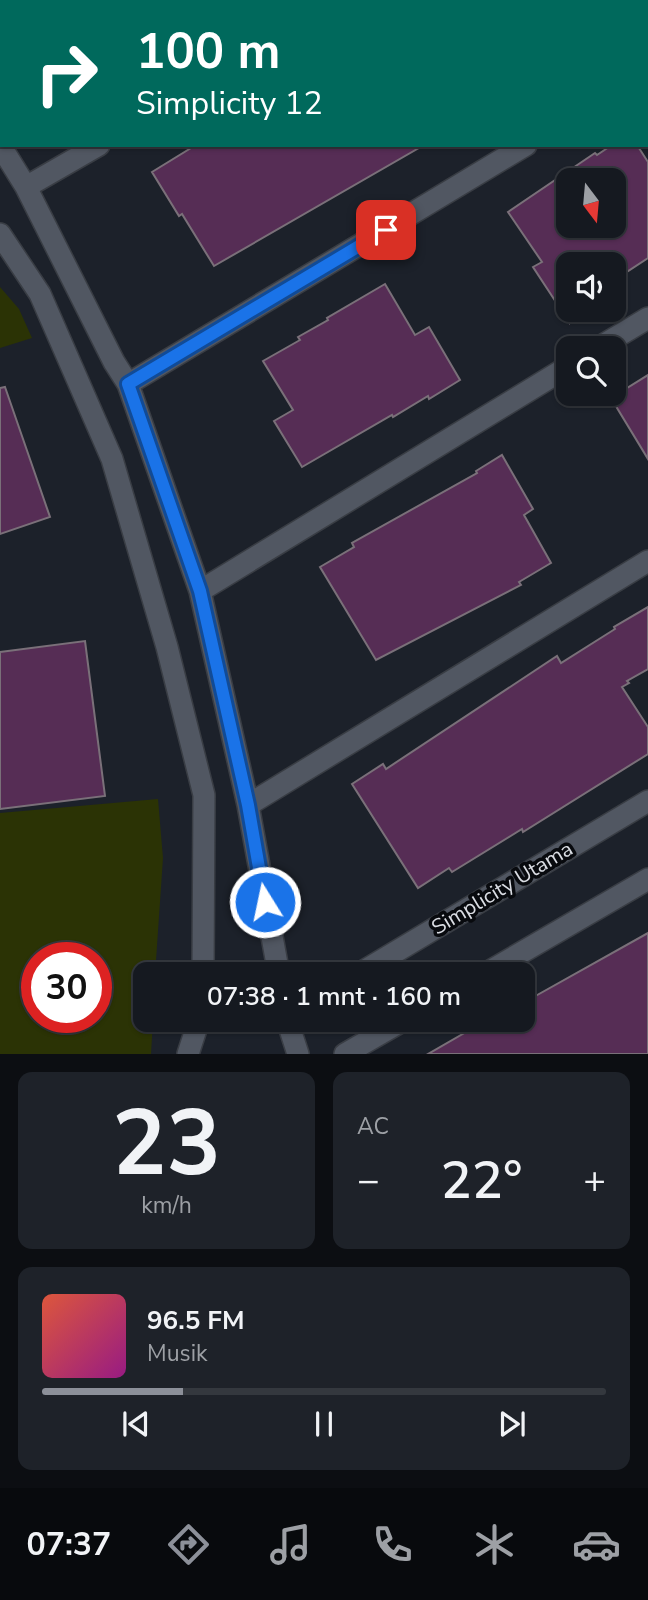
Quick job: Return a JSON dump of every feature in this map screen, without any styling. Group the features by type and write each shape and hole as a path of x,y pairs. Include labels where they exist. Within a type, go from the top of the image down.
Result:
{"street":[{"path":"1,147 26,187 114,362 128,384 200,591 248,805 277,962"},
{"path":"26,187 96,147"},
{"path":"128,384 523,147"},
{"path":"0,234 40,294 112,459 167,648 204,795 203,962"},
{"path":"618,336 648,318"},
{"path":"200,591 556,374"},
{"path":"248,805 648,562"},
{"name":"Simplicity Utama","path":"379,962 648,801"},
{"path":"505,962 648,879"},
{"path":"188,1054 195,1032"},
{"path":"291,1032 298,1054"},
{"path":"345,1054 383,1032"}],"green space":[{"path":"0,287 19,309 32,338 0,348"},
{"path":"158,799 163,858 156,962 133,962 133,1032 152,1032 151,1054 0,1054 0,813"}],"building":[{"path":"193,147 421,147 214,266 152,172"},
{"path":"609,147 638,147 648,162 648,258 626,272 626,252 556,252 556,302 533,267 542,262 508,212 556,179 556,238 626,238 626,168 573,168"},
{"path":"385,284 415,335 429,327 460,380 429,399 428,396 393,417 392,415 302,467 274,421 293,410 263,361 300,340 298,337 328,320 327,318"},
{"path":"648,375 648,459 616,406 626,406 626,389"},
{"path":"5,387 50,517 0,534 0,388"},
{"path":"502,455 533,509 524,515 551,563 519,582 521,585 376,660 320,567 354,547 352,543 477,473 476,471"},
{"path":"648,607 648,669 622,687 648,727 648,754 523,832 522,829 452,872 449,868 418,888 352,784 383,764 386,769 557,656 561,663"},
{"path":"85,641 105,796 0,809 0,652"},
{"path":"648,933 648,1054 428,1054 466,1032 535,1032 535,996"}],"route":[{"path":"265,902 248,805 200,591 128,384 386,230"}]}
